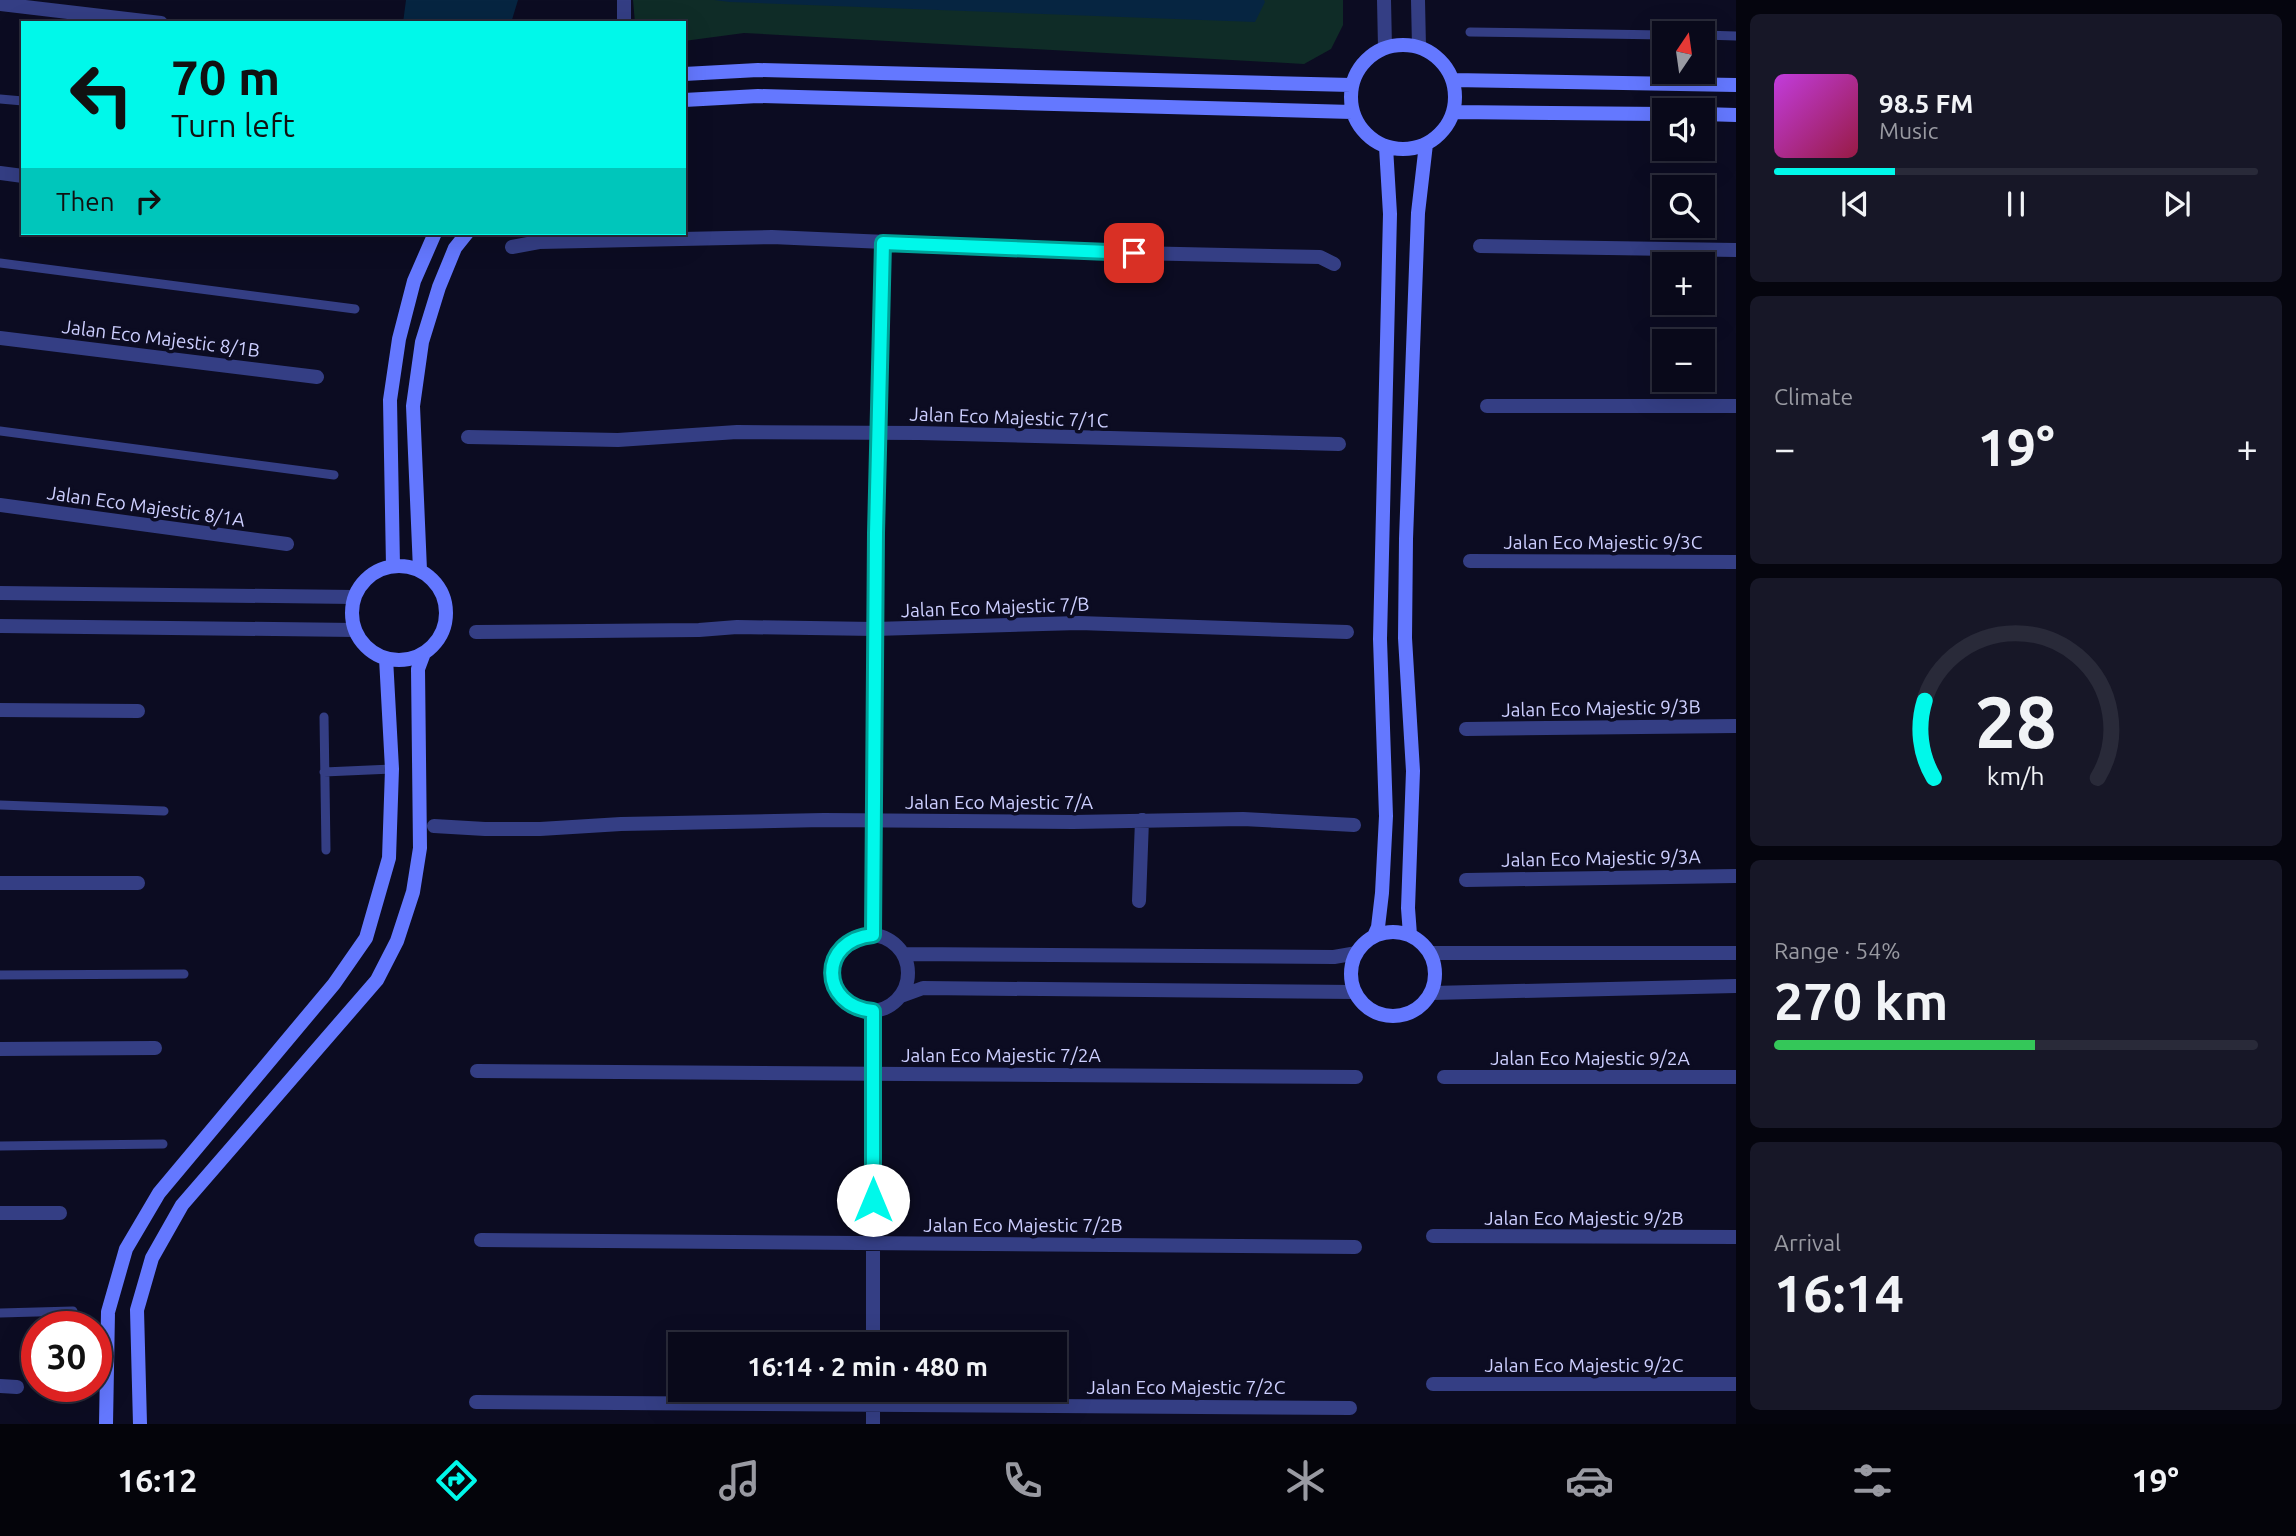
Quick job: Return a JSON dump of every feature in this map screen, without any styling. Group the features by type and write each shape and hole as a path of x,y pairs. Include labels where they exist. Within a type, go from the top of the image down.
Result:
{"street":[{"path":"624,0 624,21"},
{"path":"1384,0 1385,47"},
{"path":"1418,0 1419,47"},
{"path":"0,5 143,21"},
{"path":"1402,44 1419,47 1433,54 1445,66 1453,80 1456,96 1454,112 1443,130 1426,144 1413,149 1387,147 1371,139 1352,112 1351,85 1358,69 1370,56 1385,47 1402,44"},
{"path":"686,74 758,71 1351,85"},
{"path":"1453,80 1736,85"},
{"path":"686,100 758,96 1352,112"},
{"path":"1454,112 1652,114"},
{"path":"1715,114 1736,114"},
{"path":"1410,935 1408,908 1413,771 1405,638 1406,539 1418,213 1426,144"},
{"path":"1374,936 1378,927 1382,892 1386,816 1380,639 1390,228 1387,147"},
{"path":"0,173 21,176"},
{"path":"393,566 390,400 398,339 414,281 434,235"},
{"path":"420,570 413,406 422,342 444,274 455,248 465,235"},
{"path":"512,247 539,242 772,237 1134,253 1320,257 1334,264"},
{"path":"873,935 875,629 883,243"},
{"path":"1480,246 1736,250"},
{"name":"Jalan Eco Majestic 8/1B","path":"0,338 317,377"},
{"path":"1487,406 1736,406"},
{"name":"Jalan Eco Majestic 7/1C","path":"468,437 618,440 737,432 879,433 1339,444"},
{"name":"Jalan Eco Majestic 8/1A","path":"0,505 287,544"},
{"name":"Jalan Eco Majestic 9/3C","path":"1471,561 1736,562"},
{"path":"393,566 420,570 441,590 446,604 447,618 443,632 435,644 411,659 386,659 373,652 362,643 352,620 354,597 360,586 380,569 393,566"},
{"path":"0,593 354,597"},
{"name":"Jalan Eco Majestic 7/B","path":"476,632 737,627 875,629 1079,623 1347,632"},
{"path":"0,626 355,630"},
{"path":"139,1424 137,1310 152,1258 182,1205 377,980 397,941 413,892 420,848 418,669 424,653"},
{"path":"106,1424 108,1312 126,1249 159,1193 334,984 366,938 389,858 392,769 386,659"},
{"path":"0,710 138,711"},
{"name":"Jalan Eco Majestic 9/3B","path":"1466,729 1736,726"},
{"name":"Jalan Eco Majestic 7/A","path":"434,826 540,829 621,824 874,820 1073,822 1243,819 1354,825"},
{"path":"1139,901 1142,820"},
{"name":"Jalan Eco Majestic 9/3A","path":"1466,880 1736,876"},
{"path":"0,883 138,883"},
{"path":"1398,932 1410,935 1431,953 1436,979 1432,993 1424,1004 1413,1012 1386,1016 1362,1003 1355,992 1351,969 1357,953 1374,936 1398,932"},
{"path":"901,996 906,988 909,971 904,954 890,940 873,935 860,936 839,950 832,973 834,985 849,1005 860,1010 884,1009 901,996 923,988 1355,992"},
{"path":"904,954 1335,957 1357,953"},
{"path":"1431,953 1736,953"},
{"path":"1432,993 1736,986"},
{"path":"873,1011 873,1332"},
{"path":"0,1049 155,1048"},
{"name":"Jalan Eco Majestic 7/2A","path":"477,1071 1356,1077"},
{"name":"Jalan Eco Majestic 9/2A","path":"1444,1077 1736,1077"},
{"path":"0,1213 60,1213"},
{"name":"Jalan Eco Majestic 9/2B","path":"1433,1236 1736,1237"},
{"name":"Jalan Eco Majestic 7/2B","path":"481,1240 1354,1247"},
{"name":"Jalan Eco Majestic 9/2C","path":"1433,1384 1736,1384"},
{"path":"0,1386 17,1387"},
{"name":"Jalan Eco Majestic 7/2C","path":"476,1402 1350,1408"},
{"path":"873,1405 873,1424"}],"lane":[{"path":"1470,32 1652,34"},
{"path":"1715,35 1736,36"},
{"path":"0,99 21,101"},
{"path":"0,263 355,309"},
{"path":"0,431 334,475"},
{"path":"324,717 326,850"},
{"path":"324,772 392,769"},
{"path":"0,805 164,811"},
{"path":"0,975 184,974"},
{"path":"0,1146 163,1144"},
{"path":"0,1313 21,1312"}],"green space":[{"path":"633,0 1343,0 1343,25 1331,49 1304,64 744,33 686,41 686,21 635,21"}],"water":[{"path":"406,0 518,0 512,21 403,21"},
{"path":"714,0 1264,0 1265,2 1255,22"}],"route":[{"path":"873,1200 873,1011 860,1010 849,1005 834,985 832,973 839,950 860,936 873,935 876,533 883,243 1134,253"}]}
